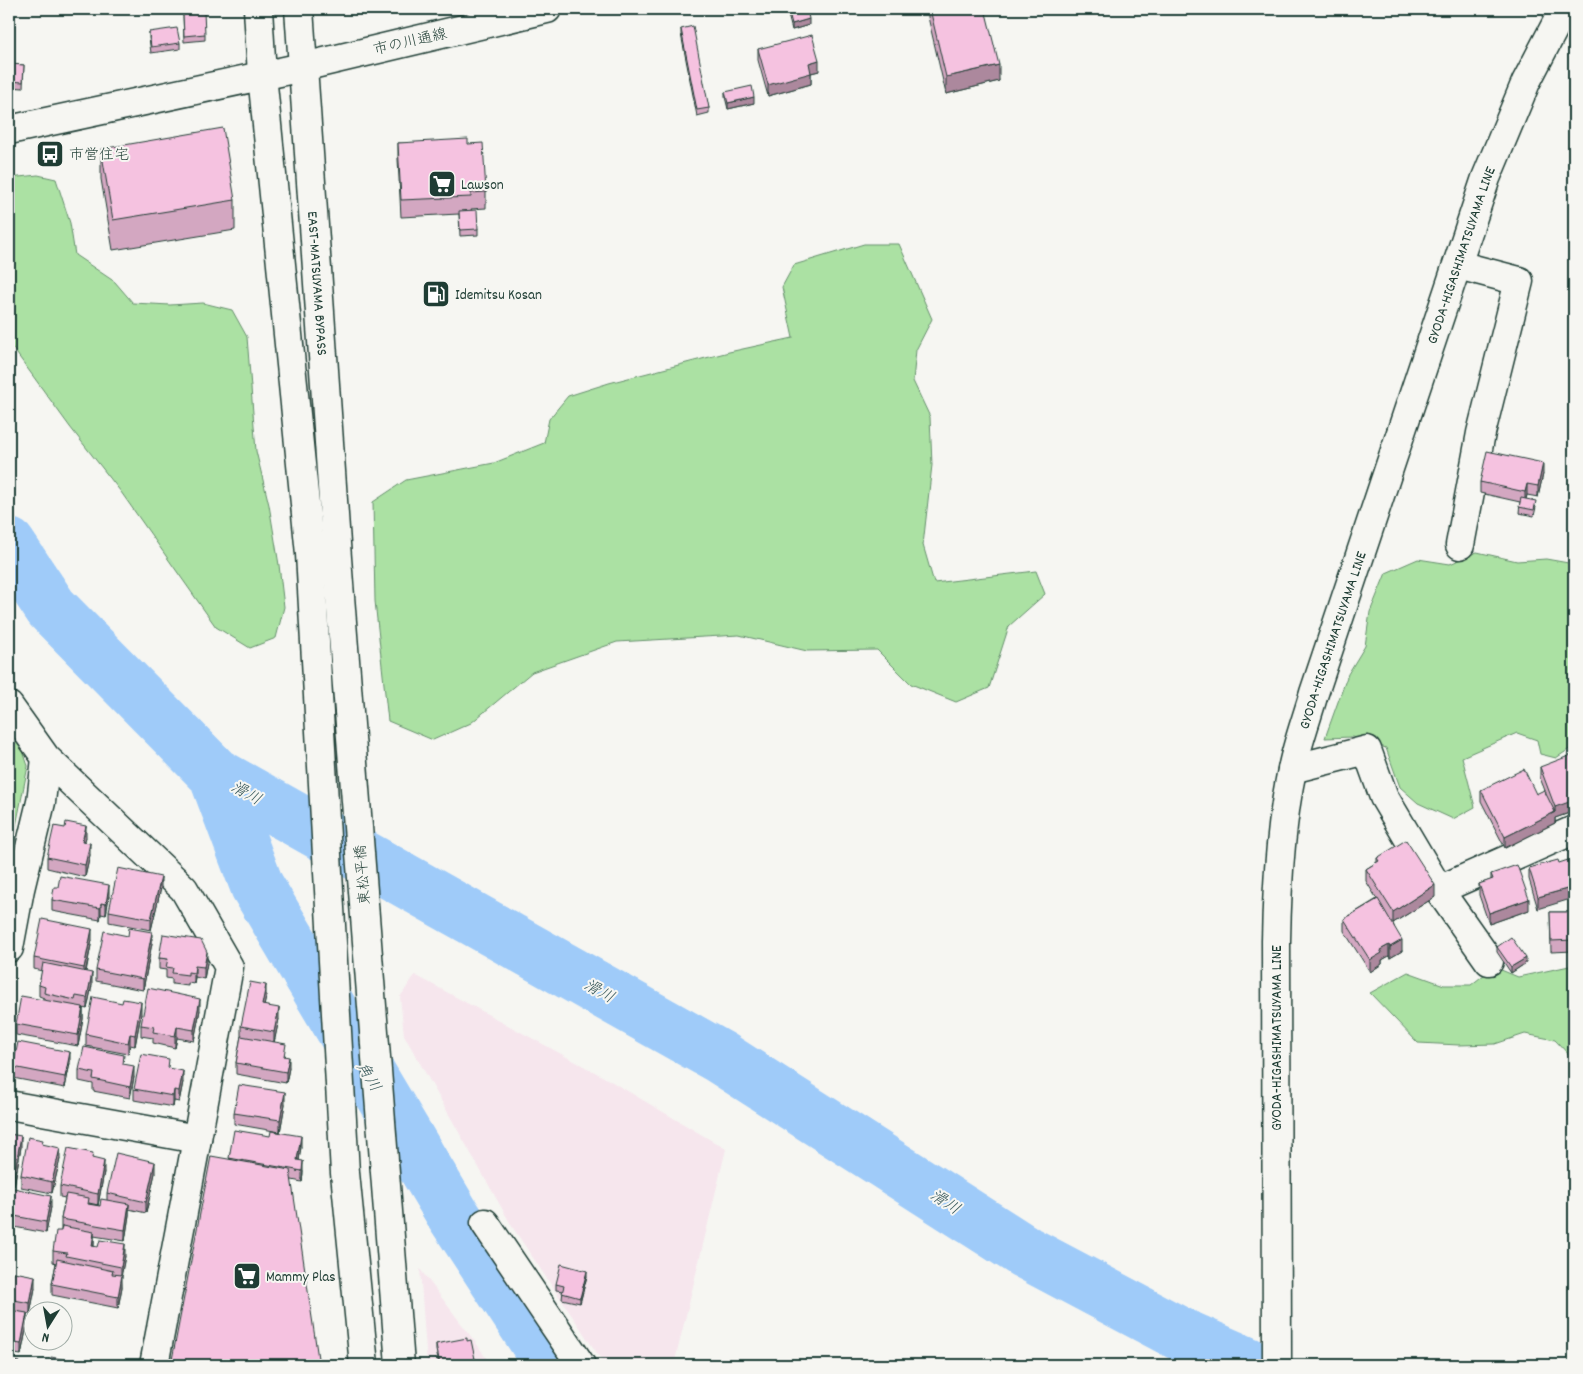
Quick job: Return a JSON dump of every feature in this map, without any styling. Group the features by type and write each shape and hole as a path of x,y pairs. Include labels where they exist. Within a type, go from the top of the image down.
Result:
{"main road":[{"path":"258,9 262,74 310,554 345,1173 364,1365"},
{"name":"EAST-MATSUYAMA BYPASS","path":"299,9 337,558"},
{"name":"市の川通線","path":"9,130 262,74 303,67 547,9"},
{"name":"GYODA-HIGASHIMATSUYAMA LINE","path":"1277,1365 1276,914 1277,878 1283,820 1292,769 1314,692 1490,169 1526,82 1564,9"},
{"path":"1458,265 1519,281 1481,433 1460,545"},
{"name":"東松平橋","path":"337,558 400,1365"},
{"path":"9,706 46,758 184,889 229,967 154,1365"},
{"path":"1292,769 1367,750 1384,797 1439,890 1489,961"},
{"path":"9,948 14,888 41,802 46,758"},
{"path":"1439,890 1574,830"},
{"path":"9,1105 197,1139"},
{"path":"485,1224 581,1365"}],"shaded area":[{"path":"415,975 602,1076 726,1149 674,1365 605,1365 513,1228 404,1035 400,997"},
{"path":"420,1269 479,1347 490,1365 427,1365"}],"green space":[{"path":"38,175 56,179 70,223 75,255 115,282 133,303 170,305 203,303 232,310 247,337 256,451 269,505 284,607 276,638 250,648 216,627 121,492 70,427 9,343 9,178"},
{"path":"864,244 899,244 932,319 916,350 913,381 930,417 932,465 923,545 934,583 1036,571 1045,594 1009,626 989,688 956,702 911,684 877,650 807,651 739,635 617,642 532,672 471,723 433,740 388,721 375,601 373,502 406,480 494,463 544,443 549,419 568,396 609,383 729,352 793,338 782,287 794,265"},
{"path":"1477,552 1517,561 1546,559 1574,564 1574,746 1556,758 1540,754 1537,740 1517,733 1462,757 1475,807 1453,819 1418,803 1400,787 1386,748 1352,737 1325,738 1348,674 1365,646 1370,612 1386,573 1418,559 1450,564"},
{"path":"9,732 23,751 28,766 9,861"},
{"path":"1574,965 1574,1060 1555,1040 1525,1034 1495,1044 1418,1043 1370,993 1408,972 1444,985 1471,985 1494,967 1518,977"}],"building":[{"path":"788,9 807,9 809,19 792,24"},
{"path":"930,9 985,9 999,65 946,77"},
{"path":"204,12 205,34 184,36 183,14"},
{"path":"693,26 709,108 697,110 681,29"},
{"path":"177,28 180,43 151,47 149,32"},
{"path":"812,35 819,60 809,63 811,73 768,85 758,49"},
{"path":"9,64 24,65 23,82 9,81"},
{"path":"752,86 754,97 728,103 725,92"},
{"path":"223,128 235,200 113,220 101,149"},
{"name":"Lawson","path":"468,139 468,144 483,143 486,192 471,193 471,197 401,200 398,143"},
{"path":"477,210 478,229 460,230 459,211"},
{"path":"1487,451 1543,463 1538,486 1527,484 1525,492 1480,482"},
{"path":"1521,498 1536,501 1534,510 1519,507"},
{"path":"1574,754 1574,796 1571,797 1572,801 1555,807 1540,767"},
{"path":"1524,769 1536,794 1544,790 1555,812 1505,837 1481,790"},
{"path":"66,822 86,826 82,842 90,843 85,865 47,857 54,826 65,828"},
{"path":"1406,840 1435,885 1393,912 1366,869 1379,861 1377,858"},
{"path":"1571,859 1574,868 1574,887 1538,897 1529,868 1558,860 1559,863"},
{"path":"1517,865 1529,899 1489,913 1479,884 1493,879 1491,874"},
{"path":"118,868 161,877 151,919 109,911"},
{"path":"60,876 109,885 106,904 101,903 100,908 52,900 54,887 58,887"},
{"path":"1378,899 1402,940 1380,950 1382,953 1370,960 1344,919"},
{"path":"1550,912 1574,912 1574,940 1551,941"},
{"path":"42,919 92,929 84,968 34,958"},
{"path":"129,928 152,932 143,979 96,970 104,931 128,936"},
{"path":"163,934 201,940 207,952 204,967 195,966 194,973 188,972 188,975 172,973 173,968 166,967 168,959 159,958"},
{"path":"1511,937 1526,958 1511,967 1497,947"},
{"path":"43,963 92,973 87,998 76,996 75,1000 44,993 45,987 39,985"},
{"path":"250,982 266,985 262,1005 279,1008 274,1032 241,1026"},
{"path":"148,988 200,999 194,1030 177,1027 175,1036 153,1032 154,1027 141,1025"},
{"path":"21,996 83,1007 78,1035 16,1024"},
{"path":"93,997 122,1003 123,999 141,1002 135,1035 130,1034 128,1043 86,1034"},
{"path":"241,1036 286,1044 284,1056 289,1057 286,1072 236,1063"},
{"path":"18,1042 70,1052 65,1077 13,1067"},
{"path":"84,1047 124,1055 123,1064 134,1066 130,1087 93,1079 94,1073 79,1070"},
{"path":"141,1054 169,1059 168,1068 183,1071 179,1091 174,1090 173,1096 134,1089"},
{"path":"239,1085 285,1092 280,1120 234,1113"},
{"path":"234,1130 270,1136 271,1131 301,1136 297,1160 303,1161 302,1171 229,1158"},
{"path":"9,1134 21,1136 14,1175 9,1174"},
{"path":"28,1137 43,1140 42,1144 60,1148 52,1182 21,1175"},
{"path":"68,1148 93,1153 92,1158 104,1161 98,1194 60,1186"},
{"path":"116,1153 155,1162 146,1202 107,1193"},
{"name":"Mammy Plas","path":"211,1156 290,1170 319,1365 171,1365"},
{"path":"9,1187 51,1196 46,1222 9,1215"},
{"path":"66,1194 89,1198 88,1204 100,1206 101,1199 129,1204 125,1230 61,1219"},
{"path":"62,1226 94,1232 92,1246 98,1247 100,1240 125,1244 121,1267 66,1256 67,1253 53,1251 56,1231 61,1231"},
{"path":"57,1259 113,1271 112,1274 122,1275 118,1297 52,1284"},
{"path":"561,1264 587,1271 580,1298 562,1293 564,1286 556,1284"},
{"path":"9,1271 35,1276 30,1302 9,1299"},
{"path":"9,1310 22,1312 21,1344 9,1342"},
{"path":"467,1338 467,1341 471,1340 475,1359 440,1365 436,1344"},
{"path":"51,1357 92,1365 49,1365"},
{"path":"486,1359 490,1365 477,1364"},
{"path":"9,1360 19,1362 18,1365 9,1365"}],"waterway":[{"name":"滑川","path":"9,545 51,608 215,774 720,1057 1025,1252 1182,1335 1250,1365"},
{"name":"角川","path":"215,774 257,886 452,1213 552,1365"}],"place":[{"name":"市営住宅","path":"50,154"},
{"name":"Lawson","path":"442,184"},
{"name":"Idemitsu Kosan","path":"436,294"},
{"name":"Mammy Plas","path":"247,1276"}]}
